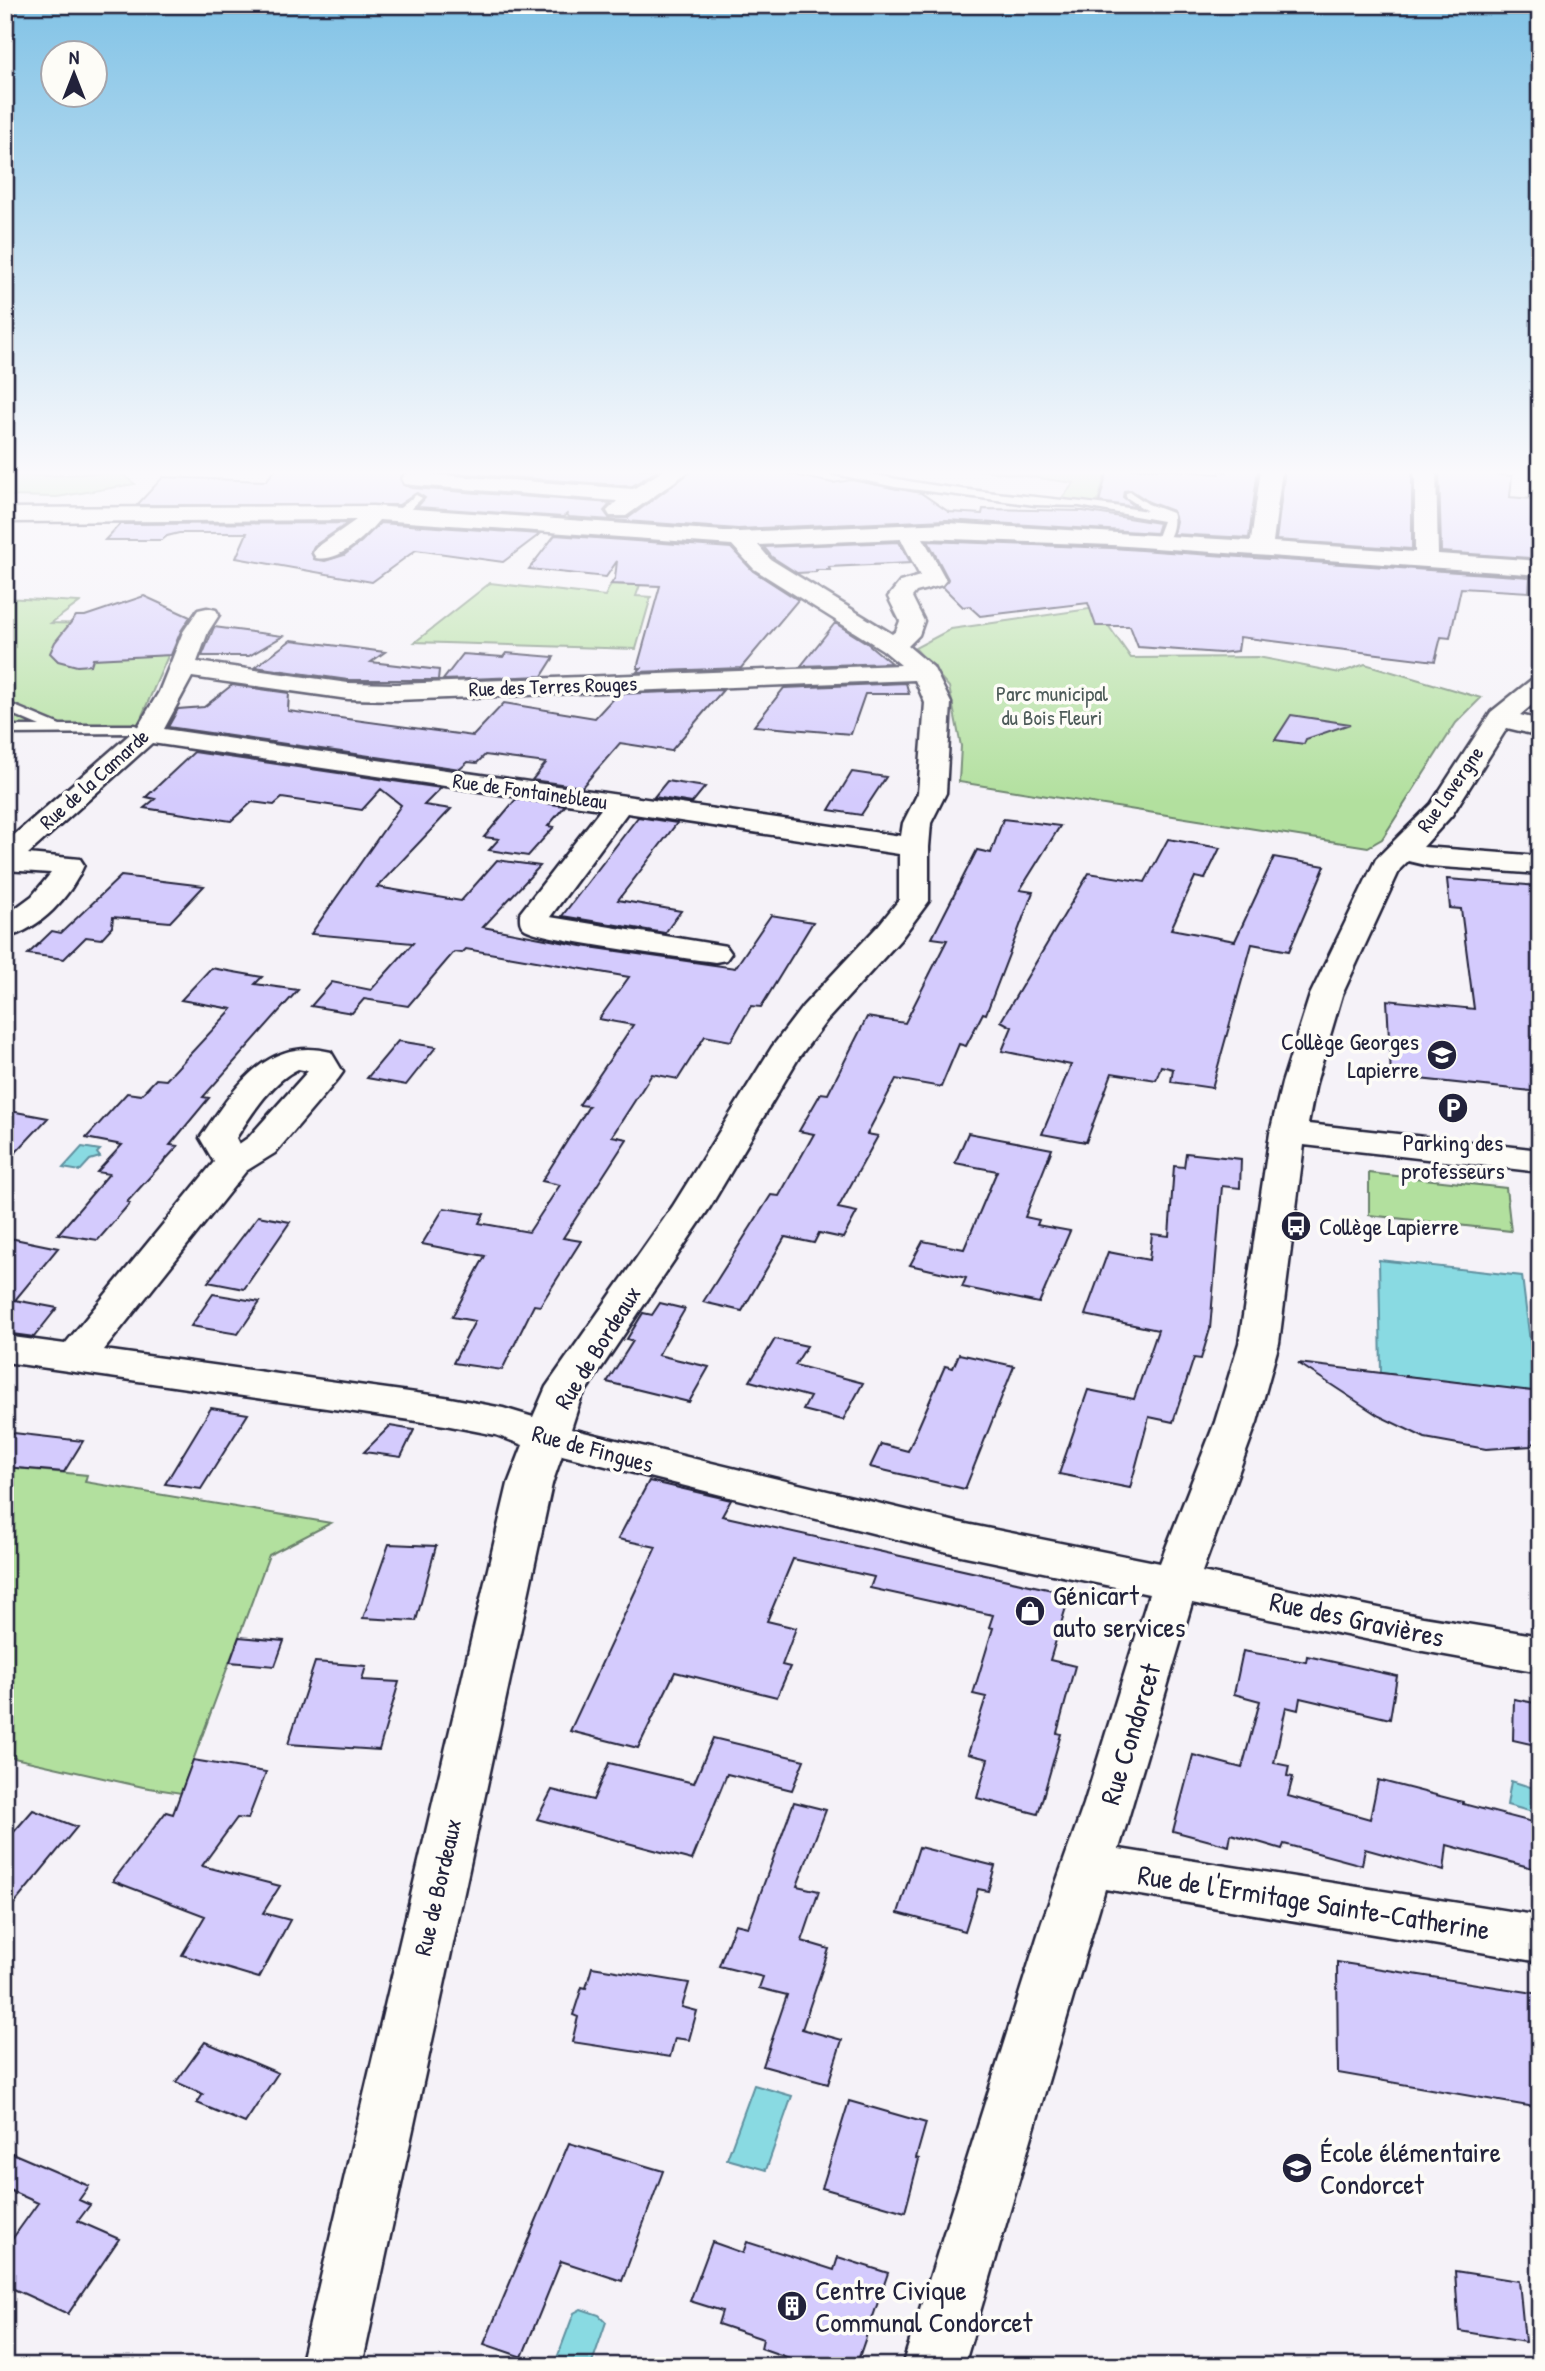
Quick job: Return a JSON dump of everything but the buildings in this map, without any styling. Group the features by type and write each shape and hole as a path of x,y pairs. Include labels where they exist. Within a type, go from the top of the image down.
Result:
{"street":[{"name":"Rue de Bordeaux","path":"331,2366 454,1810 530,1484 545,1437 561,1397 691,1207 784,1054 815,1013 889,933 914,901 914,847 917,823 932,793 938,703 924,672 892,645 787,580"},
{"path":"892,645 907,635 912,621 900,597 908,587 934,580"},
{"name":"Rue de la Camarde","path":"5,860 146,734 156,721 183,667 197,627 207,615"},
{"name":"Rue des Terres Rouges","path":"183,667 348,691 396,692 924,672"},
{"name":"Rue Lavergne","path":"1369,899 1387,865 1442,809 1500,718 1540,685"},
{"path":"1500,718 1540,728"},
{"name":"Rue de Fontainebleau","path":"146,734 914,847"},
{"path":"620,804 535,914 535,922 715,953"},
{"path":"1402,851 1429,857 1540,865"},
{"path":"5,860 69,865 62,884 39,908 5,929"},
{"name":"Rue Condorcet","path":"933,2366 1068,1922 1109,1804 1175,1582 1236,1422 1259,1343 1288,1133 1298,1083 1326,995 1369,899"},
{"path":"1288,1133 1540,1161"},
{"path":"75,1359 233,1163"},
{"name":"Rue de Fingues","path":"5,1349 445,1411 503,1422 545,1437 956,1538 1175,1582"},
{"name":"Rue des Gravières","path":"1175,1582 1423,1634 1540,1654"},
{"name":"Rue de l'Ermitage Sainte-Catherine","path":"1088,1865 1540,1939"}],"lane":[{"path":"5,706 42,723 74,731"},
{"path":"5,730 135,729 146,734"}],"green space":[{"path":"490,583 605,596 611,584 640,585 636,596 651,597 636,649 415,642"},
{"path":"5,598 80,602 51,623 181,626 138,725 5,725"},
{"name":"Parc municipal du Bois Fleuri","path":"1096,608 1131,658 1258,657 1340,673 1365,664 1481,698 1456,723 1382,839 1368,847 959,782 961,746 949,687 915,648 951,629"},
{"path":"1369,1173 1506,1188 1511,1231 1369,1215"},
{"path":"5,1467 87,1475 85,1482 331,1523 269,1555 181,1793 5,1756"}],"water":[{"path":"82,1147 100,1150 97,1153 100,1157 90,1160 80,1171 63,1168"},
{"path":"1379,1260 1522,1276 1536,1392 1381,1373"},
{"path":"1511,1781 1540,1790 1540,1814 1507,1805"},
{"path":"754,2085 792,2096 766,2170 727,2159"},
{"path":"581,2309 599,2315 606,2322 591,2366 554,2366 574,2313"}],"place":[{"name":"Collège Georges Lapierre","path":"1442,1055"},
{"name":"Parking des professeurs","path":"1453,1108"},
{"name":"Collège Lapierre","path":"1296,1226"},
{"name":"Génicart auto services","path":"1030,1611"},
{"name":"École élémentaire Condorcet","path":"1297,2168"},
{"name":"Centre Civique Communal Condorcet","path":"792,2306"}]}
